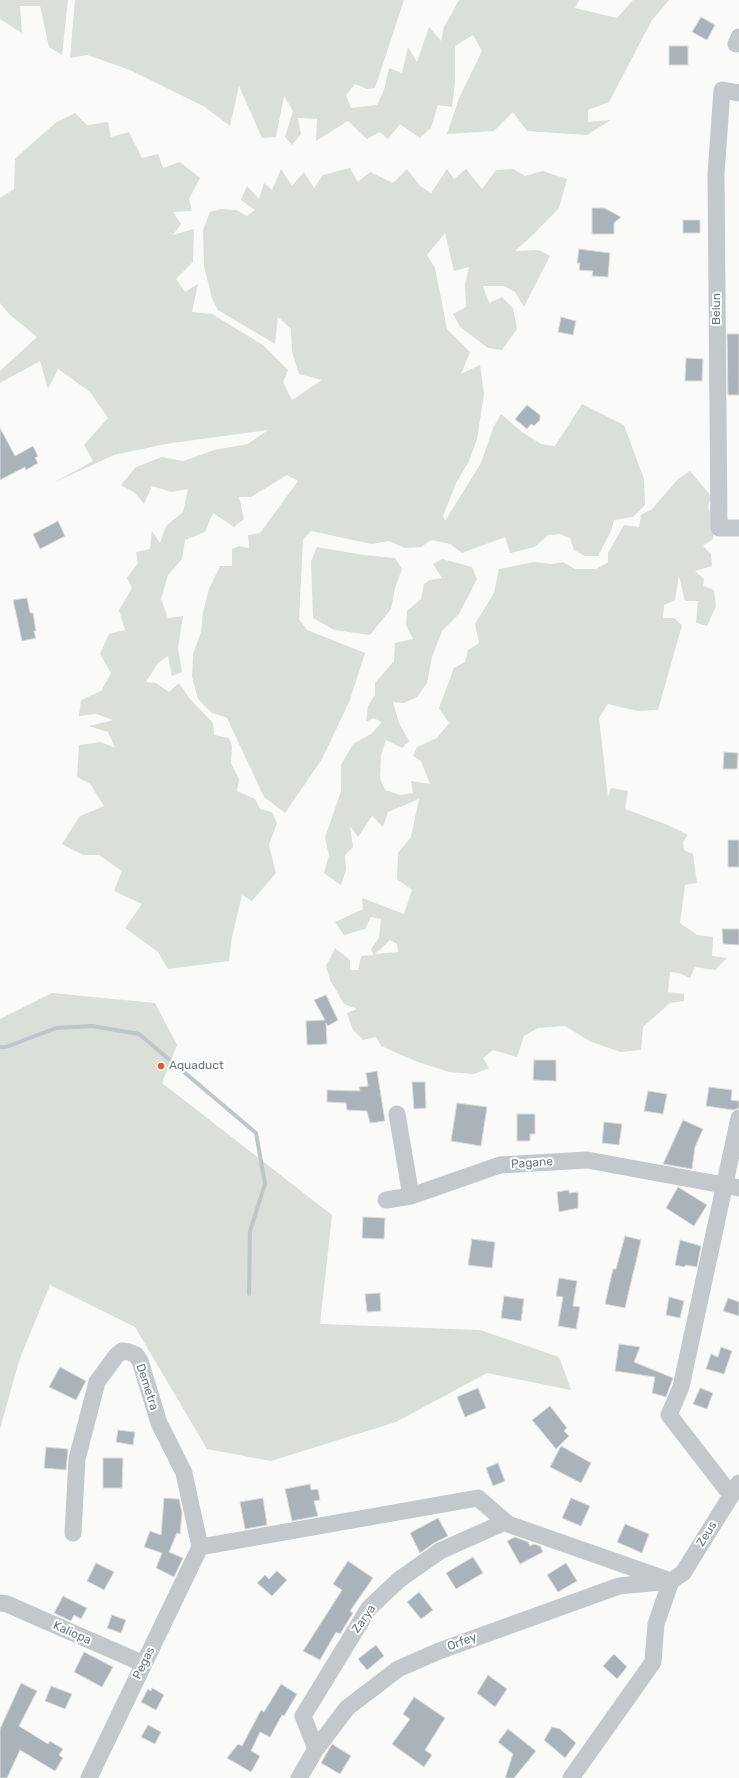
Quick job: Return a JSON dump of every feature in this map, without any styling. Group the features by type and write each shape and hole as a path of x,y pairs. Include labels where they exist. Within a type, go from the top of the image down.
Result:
{"street":[{"name":"Belun","path":"739,93 722,90 716,174 719,528 739,528"},
{"path":"398,1114 411,1196"},
{"path":"735,1489 669,1415 681,1387 731,1187 739,1118"},
{"name":"Pagane","path":"386,1200 411,1196 500,1165 587,1160 731,1187"},
{"name":"Demetra","path":"73,1533 78,1459 97,1382 116,1356 122,1351 136,1355 140,1361 159,1423 184,1473 200,1547"},
{"name":"Zeus","path":"671,1581 683,1573 735,1489"},
{"path":"200,1547 478,1498 505,1522 671,1581 656,1624 653,1662 571,1778"},
{"name":"Zarya","path":"316,1749 303,1716 369,1608 400,1579 440,1551 505,1522"},
{"name":"Pegas","path":"89,1778 200,1547"},
{"name":"Orfey","path":"299,1778 316,1749 347,1708 398,1669 438,1651 619,1586 671,1581"},
{"name":"Kaliopa","path":"0,1603 7,1604 144,1664"}],"shaded area":[{"path":"0,0 68,0 62,55 49,47 40,6 20,6 22,33 0,19"},
{"path":"75,0 404,0 375,88 367,89 355,84 346,95 351,108 377,105 384,90 389,68 402,73 408,47 417,62 429,27 441,41 444,27 459,0 579,0 575,8 617,18 633,0 669,0 652,20 609,102 588,110 588,122 611,120 587,135 527,131 513,112 494,131 447,134 459,98 482,51 473,35 455,46 455,83 452,107 438,105 431,128 420,138 400,124 388,139 380,132 367,139 348,121 316,141 317,119 298,118 301,134 292,145 285,137 293,111 284,96 276,137 262,138 239,86 230,126 205,107 130,70 87,55 70,58"},
{"path":"75,113 87,125 108,122 111,137 129,132 142,158 158,154 163,168 180,162 200,178 189,199 192,211 173,212 181,224 173,235 194,229 193,262 176,279 185,292 198,284 192,312 212,314 263,345 288,370 283,382 292,400 322,380 299,374 292,352 291,329 278,317 275,344 218,310 212,298 204,266 203,230 210,212 221,209 236,210 247,216 255,210 241,200 247,186 259,199 264,183 272,190 281,169 292,186 304,172 314,188 323,175 350,168 358,182 370,172 393,183 407,169 420,186 431,193 447,169 454,179 466,169 482,189 496,170 513,169 525,176 543,171 567,179 559,208 515,251 539,250 550,256 524,307 515,292 504,286 483,286 489,303 502,297 513,308 517,329 502,350 488,348 460,327 453,314 466,307 465,284 469,267 454,271 445,233 427,255 435,268 447,329 470,352 461,374 480,365 484,394 477,439 469,461 456,483 443,516 445,521 481,463 493,428 501,414 522,432 541,444 555,446 582,404 624,425 644,479 645,505 633,517 614,520 611,531 598,556 585,556 574,550 570,538 560,534 548,535 535,547 510,553 505,537 462,553 450,544 431,540 421,547 405,548 389,541 372,544 311,531 303,540 299,619 307,630 365,653 350,700 322,759 285,813 264,797 227,718 212,713 198,699 192,677 193,654 201,632 203,612 209,589 220,566 232,566 232,549 239,546 249,548 248,535 260,533 298,481 287,475 251,497 239,497 244,519 234,527 213,513 205,532 185,540 182,559 168,575 161,599 168,618 183,616 178,648 182,672 172,676 168,656 158,663 146,682 156,683 169,692 179,683 190,699 213,723 214,735 229,738 232,746 231,763 239,779 237,791 255,799 260,809 272,812 277,823 269,845 276,873 252,901 242,895 232,937 229,961 168,969 158,952 125,928 142,904 114,891 122,871 99,855 83,855 62,844 80,816 104,806 90,784 77,777 79,745 101,742 115,748 108,732 89,726 113,720 96,714 79,716 81,700 101,691 111,673 100,654 109,634 125,630 119,610 132,588 127,578 138,563 136,552 150,549 152,531 160,543 166,526 183,512 188,489 171,492 152,486 144,504 135,493 121,485 136,467 162,457 184,461 214,450 248,444 268,430 165,444 114,455 53,483 93,461 84,445 108,418 90,392 58,369 48,389 40,361 0,383 0,371 37,337 9,314 0,303 0,198 14,189 15,159 55,123"},
{"path":"690,471 711,496 708,508 715,523 713,539 703,546 711,554 712,566 695,571 704,579 703,586 714,590 716,606 707,626 696,623 698,601 685,601 679,576 675,600 664,605 663,618 674,618 682,625 658,710 638,711 608,704 599,718 608,797 611,788 628,791 625,809 668,825 688,835 683,842 684,850 693,854 697,883 685,885 680,923 697,935 713,937 712,956 727,958 715,970 695,967 690,978 679,973 670,972 668,992 684,994 684,1001 670,1003 643,1027 641,1050 621,1052 591,1042 565,1026 538,1028 524,1036 517,1057 493,1050 483,1058 489,1068 474,1074 449,1072 415,1061 381,1046 376,1037 363,1040 353,1030 347,1013 357,1009 344,1004 330,980 326,966 335,948 350,960 350,970 358,970 361,956 374,955 371,949 379,938 381,919 371,917 365,929 344,935 335,922 363,909 362,898 404,914 412,890 397,879 398,853 411,837 419,799 388,812 383,827 372,816 358,837 350,826 353,847 345,855 346,870 341,885 324,873 329,855 325,838 341,791 341,765 353,744 371,734 382,722 373,718 366,722 368,706 375,695 375,683 394,661 395,643 413,639 406,625 407,611 421,599 424,584 430,580 442,578 433,564 442,559 472,567 477,579 459,614 442,631 432,657 427,683 417,697 404,703 393,702 399,723 409,741 402,748 386,740 381,755 380,778 385,790 400,795 413,793 411,781 430,784 421,761 413,756 417,747 437,738 449,723 439,708 454,668 465,662 468,650 479,643 475,624 494,593 499,569 534,562 553,564 563,562 575,569 596,569 608,562 608,553 624,525 639,527 641,515 652,509 678,479","holes":["390,940 397,944 398,952 375,954"]},
{"path":"317,547 363,555 395,558 402,569 395,588 391,609 370,635 334,630 313,618 311,561"},
{"path":"52,993 155,1003 177,1045 162,1083 332,1215 320,1324 480,1330 559,1357 571,1390 487,1373 396,1422 271,1461 207,1449 135,1327 50,1285 19,1361 0,1429 0,1019"}],"building":[{"path":"701,17 715,25 707,40 692,32"},
{"path":"669,46 688,46 688,65 669,65"},
{"path":"592,208 604,208 621,217 614,223 614,234 592,234"},
{"path":"683,220 700,220 700,233 683,233"},
{"path":"579,249 610,253 608,277 592,276 593,271 579,270 580,263 577,263"},
{"path":"561,317 576,321 573,335 558,332"},
{"path":"727,334 739,334 739,395 728,395"},
{"path":"686,358 703,359 702,381 685,381"},
{"path":"527,405 540,415 540,420 534,426 531,424 527,429 515,419"},
{"path":"0,428 15,456 33,446 38,456 35,458 38,463 26,470 25,467 0,480"},
{"path":"58,521 65,536 40,549 33,534"},
{"path":"27,598 30,613 33,613 36,638 22,641 13,600"},
{"path":"724,752 738,753 737,769 723,769"},
{"path":"728,840 739,840 739,867 728,867"},
{"path":"722,929 739,929 739,945 723,944"},
{"path":"326,995 338,1020 328,1026 326,1023 327,1044 307,1045 306,1021 325,1020 314,1000"},
{"path":"534,1060 556,1060 556,1081 533,1080"},
{"path":"377,1071 385,1121 370,1123 367,1111 347,1110 346,1103 327,1102 327,1090 360,1091 359,1087 368,1086 366,1073"},
{"path":"412,1082 425,1082 426,1108 414,1109"},
{"path":"709,1087 732,1090 731,1100 739,1101 739,1108 733,1110 706,1106"},
{"path":"648,1091 667,1094 663,1114 644,1111"},
{"path":"457,1103 487,1107 481,1146 451,1141"},
{"path":"517,1114 535,1114 535,1134 530,1134 530,1141 517,1141"},
{"path":"683,1120 703,1129 695,1147 692,1169 663,1164"},
{"path":"604,1122 622,1124 619,1145 602,1143"},
{"path":"678,1187 707,1205 694,1226 666,1208"},
{"path":"569,1190 569,1193 578,1192 578,1208 559,1212 557,1192"},
{"path":"363,1217 385,1218 384,1239 362,1238"},
{"path":"625,1236 641,1240 625,1308 605,1304 613,1269 616,1269"},
{"path":"472,1239 495,1242 492,1268 468,1265"},
{"path":"680,1240 701,1246 697,1267 675,1265"},
{"path":"559,1278 577,1281 573,1306 580,1307 576,1329 558,1326 563,1297 556,1296"},
{"path":"380,1293 381,1311 367,1312 365,1294"},
{"path":"504,1296 524,1299 521,1321 501,1318"},
{"path":"669,1297 684,1301 680,1318 666,1315"},
{"path":"728,1298 739,1302 739,1316 723,1311"},
{"path":"619,1344 640,1347 634,1362 673,1378 666,1397 652,1393 655,1377 615,1371"},
{"path":"721,1347 732,1351 724,1374 706,1369 711,1354 718,1357"},
{"path":"60,1367 86,1381 76,1400 49,1387"},
{"path":"478,1388 486,1408 465,1417 457,1397"},
{"path":"700,1388 713,1393 707,1409 693,1404"},
{"path":"550,1406 567,1428 564,1431 569,1436 556,1449 532,1420"},
{"path":"118,1430 135,1432 133,1445 116,1442"},
{"path":"561,1446 591,1463 581,1483 550,1467"},
{"path":"46,1447 68,1449 66,1470 44,1468"},
{"path":"103,1458 123,1458 122,1488 103,1488"},
{"path":"498,1463 505,1481 493,1486 486,1468"},
{"path":"310,1484 311,1490 318,1489 320,1500 314,1501 318,1516 292,1521 285,1489"},
{"path":"164,1498 179,1499 182,1513 180,1534 177,1533 169,1552 183,1558 174,1577 156,1568 162,1553 144,1547 150,1531 161,1535"},
{"path":"263,1498 267,1525 245,1529 240,1502"},
{"path":"571,1498 590,1506 581,1526 562,1518"},
{"path":"438,1518 448,1536 434,1543 420,1553 410,1533"},
{"path":"625,1524 649,1534 642,1553 617,1542"},
{"path":"515,1537 528,1542 530,1546 534,1544 540,1546 543,1552 520,1564 507,1541"},
{"path":"473,1557 483,1573 456,1589 446,1573"},
{"path":"348,1561 373,1578 350,1611 353,1613 340,1634 336,1632 320,1660 303,1651 342,1590 333,1584"},
{"path":"96,1563 114,1572 104,1590 87,1581"},
{"path":"566,1563 577,1581 558,1592 547,1575"},
{"path":"277,1571 287,1580 272,1596 257,1583 265,1575 269,1579"},
{"path":"419,1592 433,1610 421,1619 407,1602"},
{"path":"63,1596 87,1608 81,1619 74,1615 71,1621 54,1613"},
{"path":"112,1615 126,1620 121,1633 107,1628"},
{"path":"376,1645 384,1656 367,1670 358,1659"},
{"path":"84,1652 113,1667 102,1687 74,1672"},
{"path":"614,1654 627,1667 617,1679 603,1666"},
{"path":"488,1675 507,1689 495,1707 477,1693"},
{"path":"21,1683 37,1691 19,1726 48,1744 50,1741 63,1749 59,1755 63,1758 55,1771 20,1750 7,1778 0,1778 0,1729"},
{"path":"281,1684 297,1694 284,1716 282,1715 270,1737 260,1732 251,1751 260,1756 251,1772 227,1758 238,1744 242,1746 261,1710 264,1712"},
{"path":"51,1686 72,1694 65,1709 45,1701"},
{"path":"152,1688 164,1695 156,1710 141,1702 148,1689 151,1691"},
{"path":"414,1697 445,1718 425,1750 432,1755 424,1767 392,1744 410,1719 403,1714"},
{"path":"148,1725 161,1732 155,1744 141,1737"},
{"path":"552,1727 560,1729 576,1743 565,1758 544,1740"},
{"path":"508,1729 536,1751 514,1778 505,1778 513,1754 498,1742"},
{"path":"332,1744 351,1756 340,1774 321,1763"}],"waterway":[{"path":"0,1047 6,1047 56,1028 92,1026 139,1034 256,1133 265,1184 250,1231 249,1294"}],"place":[{"name":"Aquaduct","path":"161,1066"}]}
